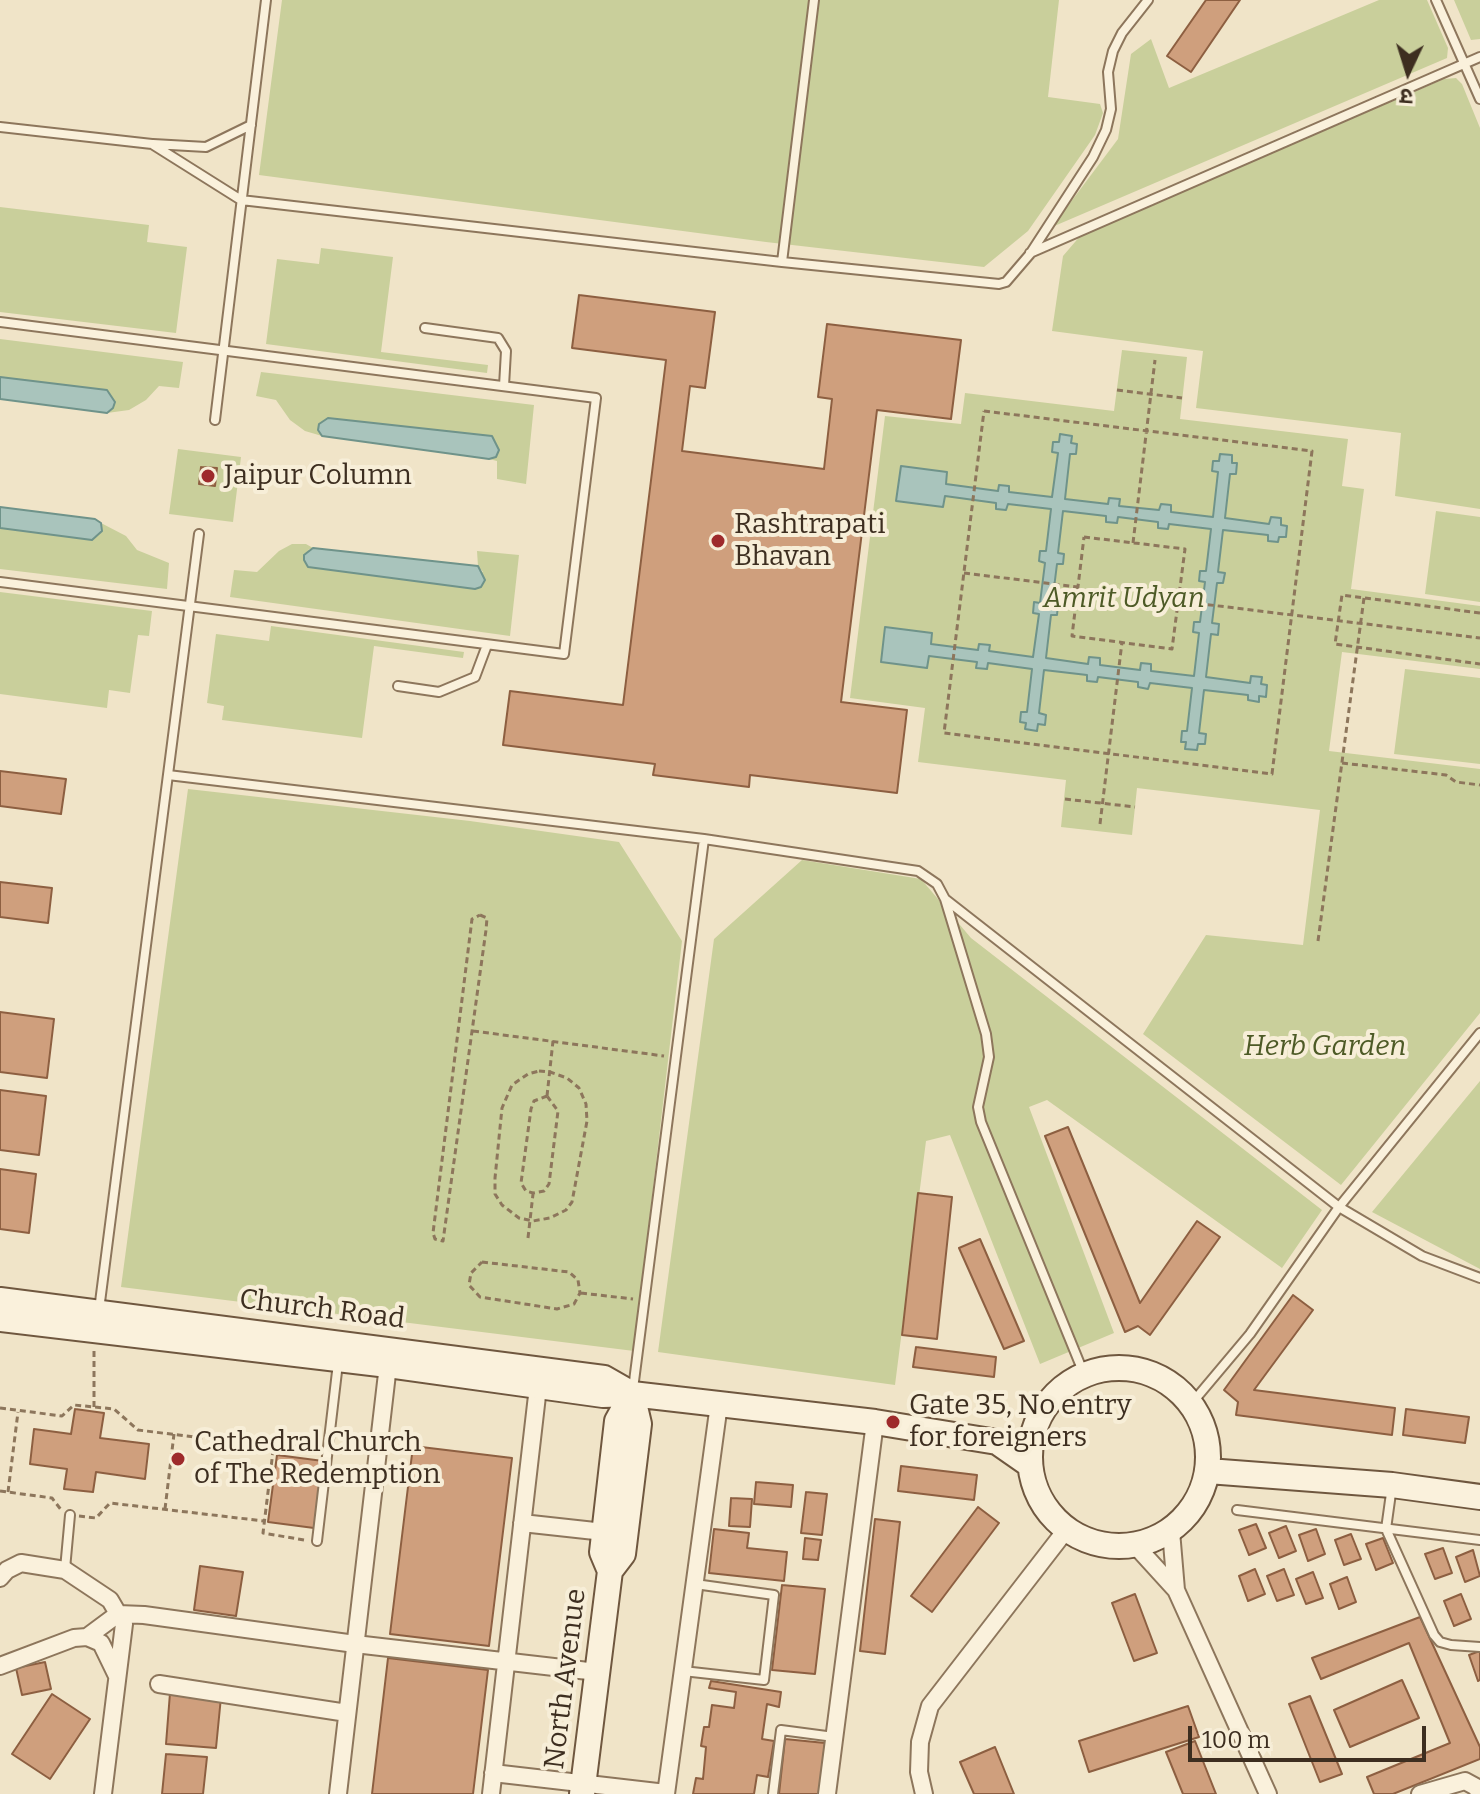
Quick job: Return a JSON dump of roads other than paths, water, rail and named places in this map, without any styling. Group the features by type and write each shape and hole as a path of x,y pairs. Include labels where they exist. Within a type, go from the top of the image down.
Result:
{"street":[{"name":"Church Road","path":"0,1300 96,1321 330,1353 604,1378 632,1394"},
{"name":"Church Road","path":"0,1319 96,1321"},
{"name":"Church Road","path":"330,1353 388,1365 538,1387 603,1395 632,1394 875,1422 997,1442 1030,1465"},
{"path":"338,1794 388,1365"},
{"path":"1113,1367 1143,1370 1170,1382 1192,1403 1208,1440 1208,1471 1193,1509 1171,1531 1135,1545 1099,1545 1066,1530 1043,1505 1030,1465 1033,1428 1053,1395 1084,1374 1113,1367"},
{"path":"491,1794 538,1387"},
{"name":"North Avenue","path":"610,1571 602,1552 617,1421 632,1394"},
{"name":"North Avenue","path":"583,1789 610,1571 623,1554 639,1424 632,1394"},
{"path":"493,1773 583,1789 666,1793 719,1404"},
{"path":"827,1794 875,1422"},
{"path":"997,1442 1033,1428"},
{"path":"1208,1471 1392,1485 1480,1497"},
{"path":"522,1523 604,1532"},
{"path":"924,1794 919,1772 920,1742 930,1706 1066,1530"},
{"path":"1171,1531 1176,1590"},
{"path":"1135,1545 1176,1590 1268,1794"},
{"path":"0,1578 7,1570 21,1563 65,1570 110,1600 124,1624 103,1794"},
{"path":"87,1637 118,1614 144,1615 355,1644 597,1672"},
{"path":"0,1666 74,1638 87,1637 101,1643 118,1678"},
{"path":"159,1684 347,1713"},
{"path":"1420,1794 1465,1781 1476,1787 1480,1794"}],"lane":[{"path":"215,420 266,0"},
{"path":"782,262 814,0"},
{"path":"152,144 241,200 992,285 1006,282 1030,254 1093,157 1106,130 1111,109 1108,72 1113,51 1122,33 1148,0"},
{"path":"1436,0 1480,99"},
{"path":"1030,254 1480,57"},
{"path":"0,127 206,147 251,125"},
{"path":"0,322 596,398 564,654 0,582"},
{"path":"425,328 498,338 506,351 504,386"},
{"path":"96,1321 199,534"},
{"path":"398,686 439,692 475,677 487,645"},
{"path":"168,775 704,839 918,871 937,884 945,899 986,1034 989,1057 978,1107 981,1122 1084,1374"},
{"path":"632,1394 704,839"},
{"path":"945,899 1339,1207 1422,1256 1480,1278"},
{"path":"1192,1403 1250,1334 1339,1207 1480,1033"},
{"path":"317,1541 329,1451 330,1353"},
{"path":"1392,1485 1386,1529 1434,1635 1440,1642 1451,1645 1480,1647"},
{"path":"1237,1510 1480,1540"},
{"path":"65,1570 70,1515"},
{"path":"683,1671 764,1680 774,1595 695,1584"},
{"path":"773,1794 781,1730 834,1737"}],"water":[{"path":"0,377 107,390 115,402 107,413 0,399"},
{"path":"328,418 492,436 499,450 496,457 489,459 322,436 318,430 319,424"},
{"path":"1060,434 1072,436 1071,443 1077,444 1076,454 1070,454 1065,499 1108,504 1109,498 1120,499 1119,506 1159,510 1161,504 1171,505 1171,512 1213,517 1218,472 1212,471 1213,461 1219,461 1220,454 1232,455 1232,463 1237,463 1236,474 1230,474 1225,518 1269,524 1271,517 1281,518 1281,525 1287,526 1286,537 1279,537 1278,542 1268,541 1268,535 1223,530 1218,572 1225,573 1223,583 1217,583 1212,623 1219,624 1218,635 1211,634 1206,677 1250,683 1251,676 1262,677 1261,684 1267,685 1266,697 1259,696 1259,702 1248,700 1248,695 1204,690 1199,733 1206,734 1205,744 1198,744 1197,750 1185,749 1186,742 1181,742 1182,731 1187,731 1192,688 1150,683 1148,689 1138,687 1138,682 1098,677 1097,682 1087,681 1087,675 1044,670 1039,713 1046,715 1045,725 1038,724 1037,731 1025,729 1026,723 1020,722 1021,712 1027,712 1032,669 988,663 987,669 976,668 977,662 929,656 927,668 881,662 885,627 932,633 931,644 978,650 979,644 990,645 989,651 1033,657 1039,614 1033,613 1034,602 1040,603 1045,563 1039,561 1040,551 1046,551 1051,509 1008,504 1006,510 996,509 996,503 945,496 943,507 896,501 901,466 947,472 946,484 998,491 999,485 1009,486 1009,492 1052,497 1058,453 1052,452 1053,442 1059,442","holes":["1063,511 1106,516 1106,522 1117,523 1118,517 1158,522 1158,528 1168,529 1169,524 1211,529 1206,571 1200,571 1199,581 1205,582 1200,622 1194,622 1193,632 1199,633 1194,676 1151,671 1151,664 1141,663 1140,670 1100,665 1100,658 1089,657 1088,664 1046,658 1051,615 1057,615 1058,605 1052,604 1057,564 1063,564 1064,554 1058,553"]},
{"path":"0,507 95,519 101,523 102,531 92,540 0,528"},
{"path":"313,548 478,566 485,580 481,587 475,589 308,567 304,555"}],"place":[{"name":"Jaipur Column","path":"208,476"},
{"name":"Rashtrapati Bhavan","path":"718,541"},
{"name":"Gate 35, No entry for foreigners","path":"893,1422"},
{"name":"Cathedral Church of The Redemption","path":"178,1459"}],"park label":[{"name":"Amrit Udyan","path":"1124,599"},
{"name":"Herb Garden","path":"1325,1047"}]}
